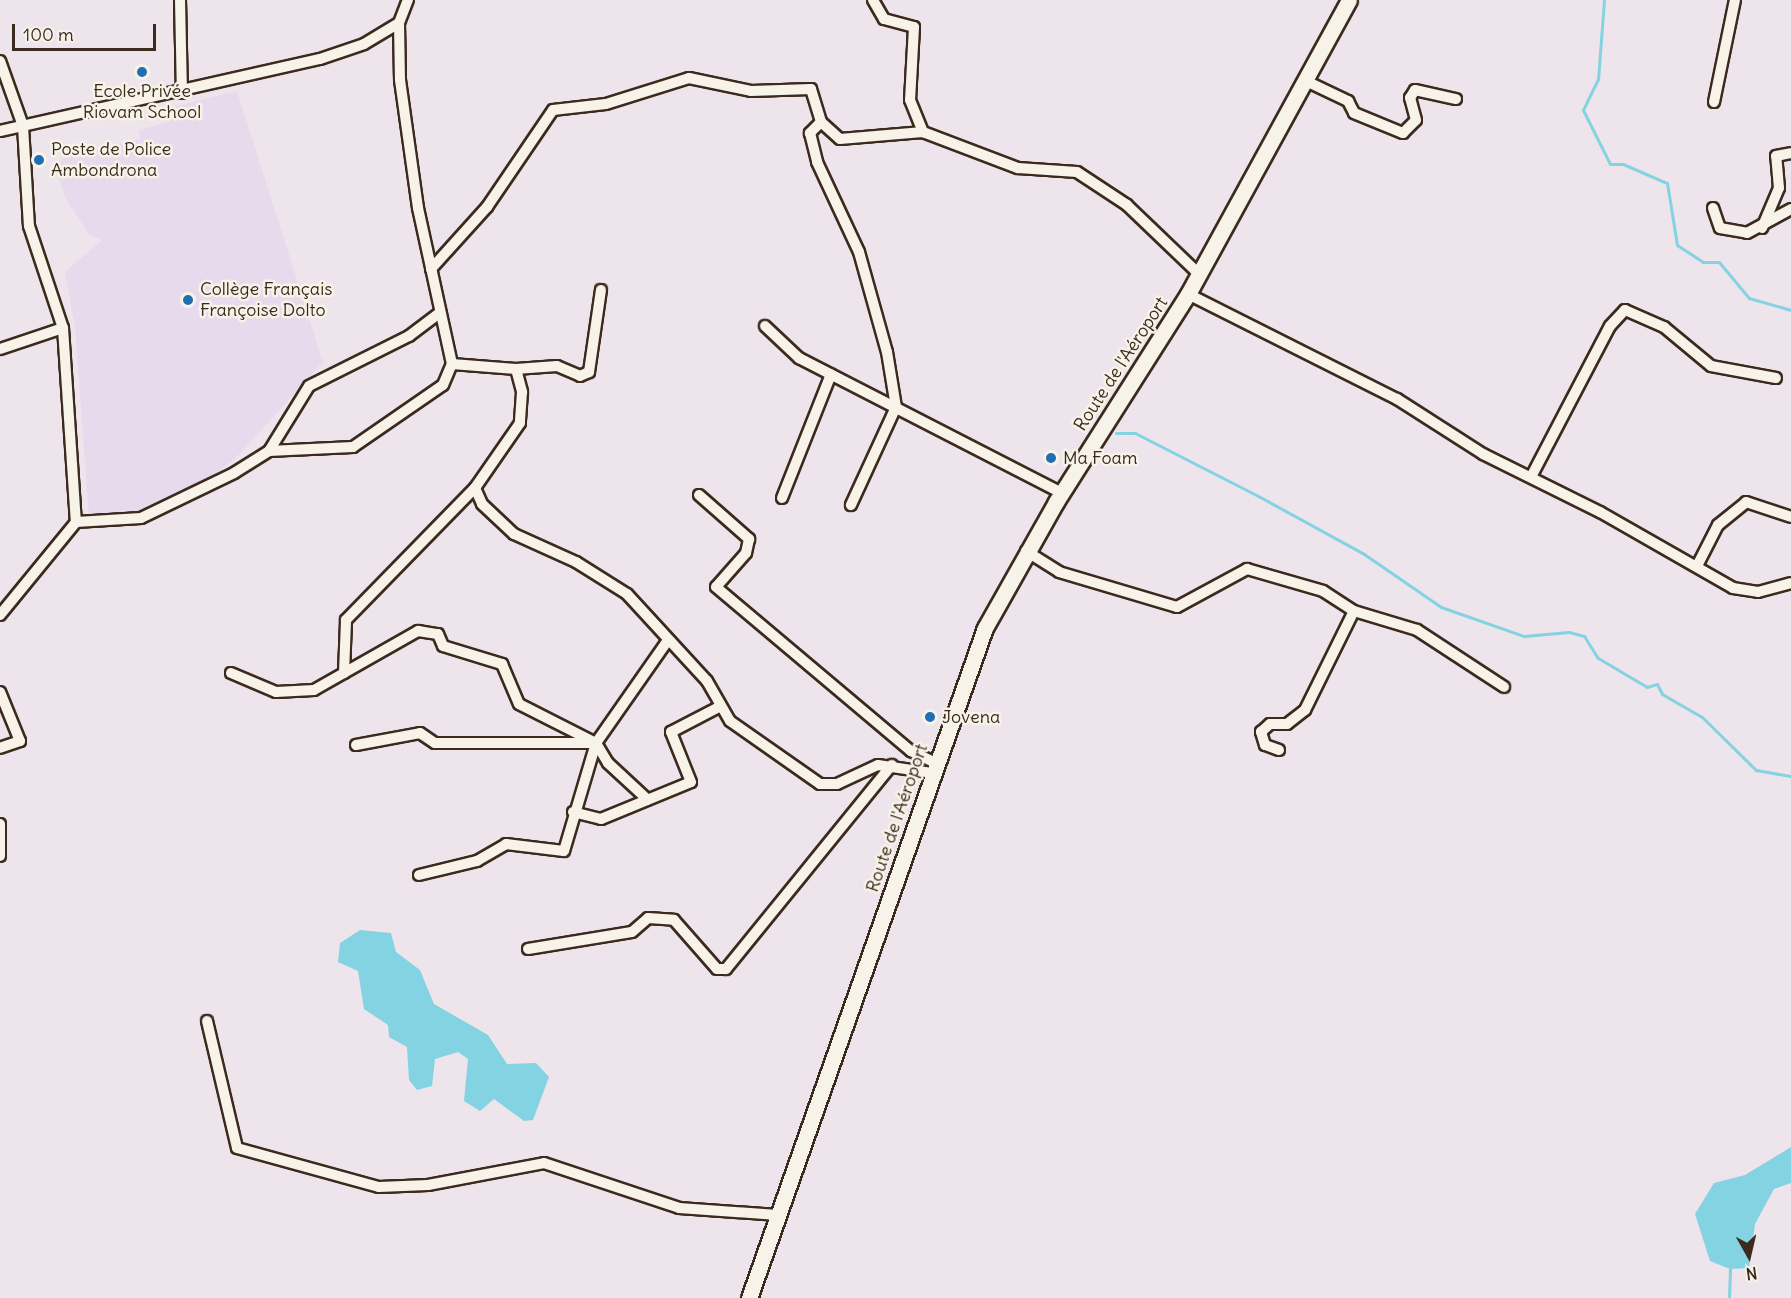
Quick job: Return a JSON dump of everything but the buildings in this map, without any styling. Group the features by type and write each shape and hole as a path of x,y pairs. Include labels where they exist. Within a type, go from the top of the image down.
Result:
{"main road":[{"name":"Route de l'Aéroport","path":"749,1298 985,628 1026,551 1200,275 1349,0"}],"street":[{"path":"180,0 182,93"},
{"path":"76,522 141,518 269,451 353,447 442,385 452,364 438,314 400,80 399,23 408,0"},
{"path":"873,0 884,19 914,27 910,100 923,132"},
{"path":"1714,102 1736,0"},
{"path":"0,131 182,93 320,59 364,44 399,23"},
{"path":"0,61 23,126 29,226 63,328 76,522 0,615"},
{"path":"431,269 487,207 553,110 606,104 688,78 751,91 811,89 820,122 840,139 923,132 1018,168 1077,172 1127,205 1200,275"},
{"path":"1306,81 1348,101 1354,113 1403,133 1416,120 1410,98 1415,90 1456,99"},
{"path":"820,122 810,133 817,162 859,252 887,352 896,407 851,505"},
{"path":"1761,229 1779,188 1776,156 1791,153"},
{"path":"1713,208 1720,228 1748,234 1761,229 1791,209"},
{"path":"452,364 516,369 557,366 580,376 589,372 601,290"},
{"path":"1188,294 1397,399 1531,477 1697,566 1733,588 1758,592 1791,583"},
{"path":"1531,477 1610,326 1625,310 1664,327 1711,366 1776,378"},
{"path":"269,451 309,386 410,336 438,314"},
{"path":"765,326 799,358 1062,493"},
{"path":"0,349 63,328"},
{"path":"344,674 346,620 475,488 520,423 522,392 516,369"},
{"path":"782,498 831,374"},
{"path":"475,488 482,504 514,534 576,562 627,594 668,640 721,706 730,721 820,784 837,784 878,765 934,768"},
{"path":"699,495 749,539 746,553 716,587 934,768"},
{"path":"1697,566 1718,525 1746,502 1791,517"},
{"path":"1026,551 1059,572 1177,607 1247,569 1323,591 1354,610 1418,630 1504,687"},
{"path":"1279,750 1265,745 1262,732 1270,724 1287,724 1305,710 1354,610"},
{"path":"231,673 276,692 314,690 418,631 438,634 443,645 502,663 519,704 596,742 608,763 648,800"},
{"path":"419,875 477,861 506,844 564,851 573,812 596,742 668,640"},
{"path":"0,692 20,741 0,748"},
{"path":"573,812 601,819 691,782 671,732 721,706"},
{"path":"356,745 420,733 445,744 596,742"},
{"path":"528,949 632,932 648,918 674,920 717,969 726,969 892,765"},
{"path":"0,824 0,856"},
{"path":"207,1021 237,1148 379,1187 428,1185 544,1163 679,1208 778,1215"}],"shaded area":[{"name":"Collège Français Françoise Dolto","path":"237,91 323,362 236,458 167,509 89,517 75,327 65,272 102,240 89,234 66,199 55,166 65,157 140,139 139,130 171,121 168,108"}],"water":[{"path":"360,930 391,933 396,952 420,970 434,1004 488,1035 507,1064 536,1063 549,1077 533,1120 524,1121 494,1099 480,1111 464,1101 468,1059 458,1052 435,1059 432,1086 417,1090 409,1080 407,1047 389,1037 388,1025 364,1009 358,971 338,962 340,943"},
{"path":"1791,1147 1791,1183 1774,1189 1755,1224 1749,1268 1730,1269 1710,1261 1695,1214 1714,1183 1745,1175"}],"waterway":[{"path":"1604,0 1598,79 1583,110 1610,164 1623,164 1667,183 1677,245 1703,262 1719,262 1749,298 1791,310"},
{"path":"1116,433 1135,433 1260,497 1364,554 1441,607 1524,636 1569,632 1584,636 1598,658 1647,687 1657,684 1662,694 1702,717 1756,770 1791,776"},
{"path":"1729,1298 1730,1269"}],"place":[{"name":"Ecole Privée Riovam School","path":"142,72"},
{"name":"Poste de Police Ambondrona","path":"39,160"},
{"name":"Collège Français Françoise Dolto","path":"188,300"},
{"name":"Ma Foam","path":"1051,458"},
{"name":"Jovena","path":"930,717"}]}
